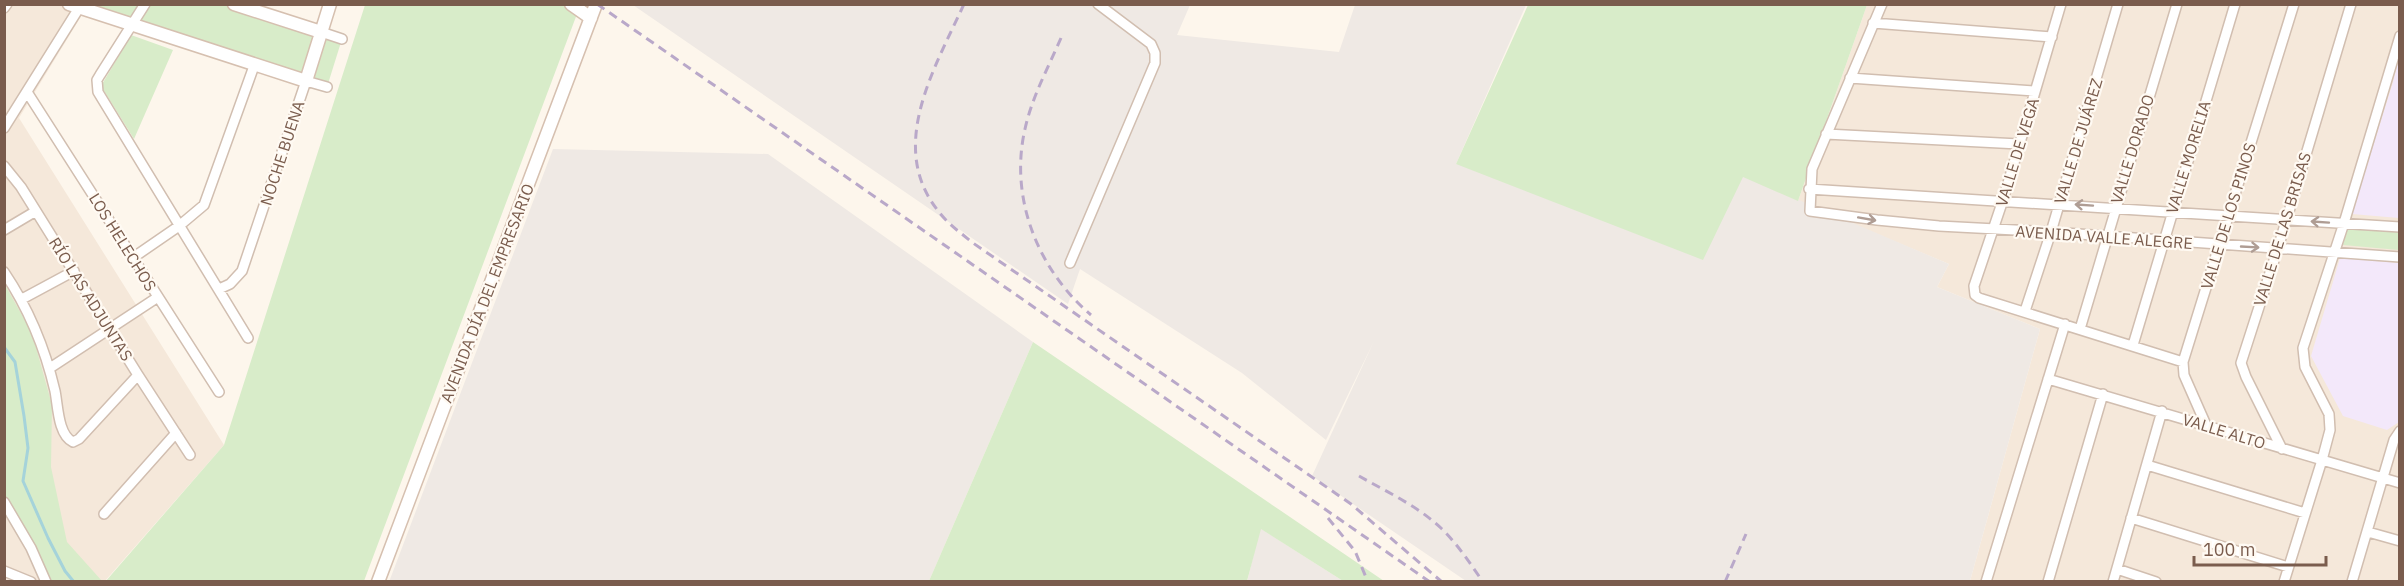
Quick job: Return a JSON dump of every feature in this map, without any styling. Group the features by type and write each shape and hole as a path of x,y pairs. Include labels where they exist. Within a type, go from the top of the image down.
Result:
{"street":[{"path":"145,4 98,80 98,92 248,338"},
{"path":"234,4 342,39"},
{"name":"NOCHE BUENA","path":"219,289 230,284 242,272 330,4"},
{"path":"571,4 591,18"},
{"name":"AVENIDA DÍA DEL EMPRESARIO","path":"378,582 596,4"},
{"path":"1070,263 1155,63 1155,53 1151,44 1098,4"},
{"path":"1809,189 1812,169 1882,4"},
{"name":"VALLE DE VEGA","path":"2025,311 1979,298 1975,295 1974,286 2003,200 2061,4"},
{"name":"VALLE DE JUÁREZ","path":"2025,311 2051,232 2118,4"},
{"name":"VALLE DORADO","path":"2080,329 2177,4"},
{"name":"VALLE MORELIA","path":"2133,345 2235,4"},
{"name":"VALLE DE LOS PINOS","path":"2183,362 2294,4"},
{"name":"VALLE DE LAS BRISAS","path":"2282,449 2241,363 2351,4"},
{"path":"4,128 27,92 74,6 254,66 327,87"},
{"path":"1874,23 2052,37"},
{"path":"2284,582 2322,460 2331,422 2305,367 2302,355 2400,36"},
{"path":"134,257 199,211 208,198 254,66"},
{"path":"1850,78 2035,91"},
{"name":"LOS HELECHOS","path":"27,92 219,392"},
{"path":"1826,134 2019,144"},
{"name":"RÍO LAS ADJUNTAS","path":"4,166 21,187 190,455"},
{"name":"AVENIDA VALLE ALEGRE","path":"2400,227 1809,189 1810,211 1877,220 2400,257"},
{"path":"4,230 36,211"},
{"path":"22,299 74,271"},
{"path":"4,272 22,299 50,368 66,436 73,442 83,436 138,375"},
{"path":"50,368 109,327 158,297"},
{"path":"2025,311 2183,362 2184,375 2206,425"},
{"path":"1986,582 2065,324"},
{"name":"VALLE ALTO","path":"2048,379 2400,483"},
{"path":"2048,582 2103,394"},
{"path":"2113,582 2162,411"},
{"path":"2352,582 2394,440 2400,431"},
{"path":"104,514 176,433"},
{"path":"2147,465 2305,513"},
{"path":"4,502 32,548 45,580"},
{"path":"2131,518 2288,567"},
{"path":"2368,532 2400,541"},
{"path":"2117,569 2156,582"},
{"path":"4,571 31,582"}],"shaded area":[{"path":"4,5 88,5 19,118 224,445 105,581 5,581"},
{"path":"633,5 1190,5 1177,35 1339,52 1355,5 1526,5 1456,164 1743,176 1949,264 1937,287 2040,329 1970,581 1466,581 1312,476 1374,341 1326,440 1242,373 1080,269 1068,304"},
{"path":"1867,5 2399,5 2399,581 1970,581 2040,329 1937,287 1949,264 1798,201"},
{"path":"2399,58 2399,218 2352,214 2393,82"},
{"path":"553,149 768,154 1033,342 929,581 389,582"},
{"path":"2340,258 2399,263 2399,422 2387,430 2343,416 2311,356"},
{"path":"1260,528 1343,581 1247,582"}],"green space":[{"path":"563,4 577,14 364,581 105,582 224,445 365,5"},
{"path":"69,5 234,5 342,39 327,87"},
{"path":"1528,5 1867,5 1798,201 1743,177 1703,260 1456,164"},
{"path":"131,35 173,50 134,139 101,86"},
{"path":"2347,228 2399,231 2399,250 2343,245"},
{"path":"4,283 32,333 52,405 51,467 67,542 102,581 51,581 6,497"},
{"path":"1033,342 1384,581 1343,581 1261,529 1247,581 929,581"}],"waterway":[{"path":"4,347 15,362 24,416 28,448 23,481 48,538 65,571 74,582"}],"railway":[{"path":"597,4 1430,582"},
{"path":"964,4 929,81 916,134 916,161 924,187 939,212 973,243 1351,504 1442,582"},
{"path":"1061,38 1028,117 1021,155 1021,181 1032,231 1043,255 1056,277 1091,315"},
{"path":"1359,476 1402,500 1433,521 1464,554 1483,582"},
{"path":"1328,518 1355,551 1368,582"},
{"path":"1725,582 1746,534"}]}
